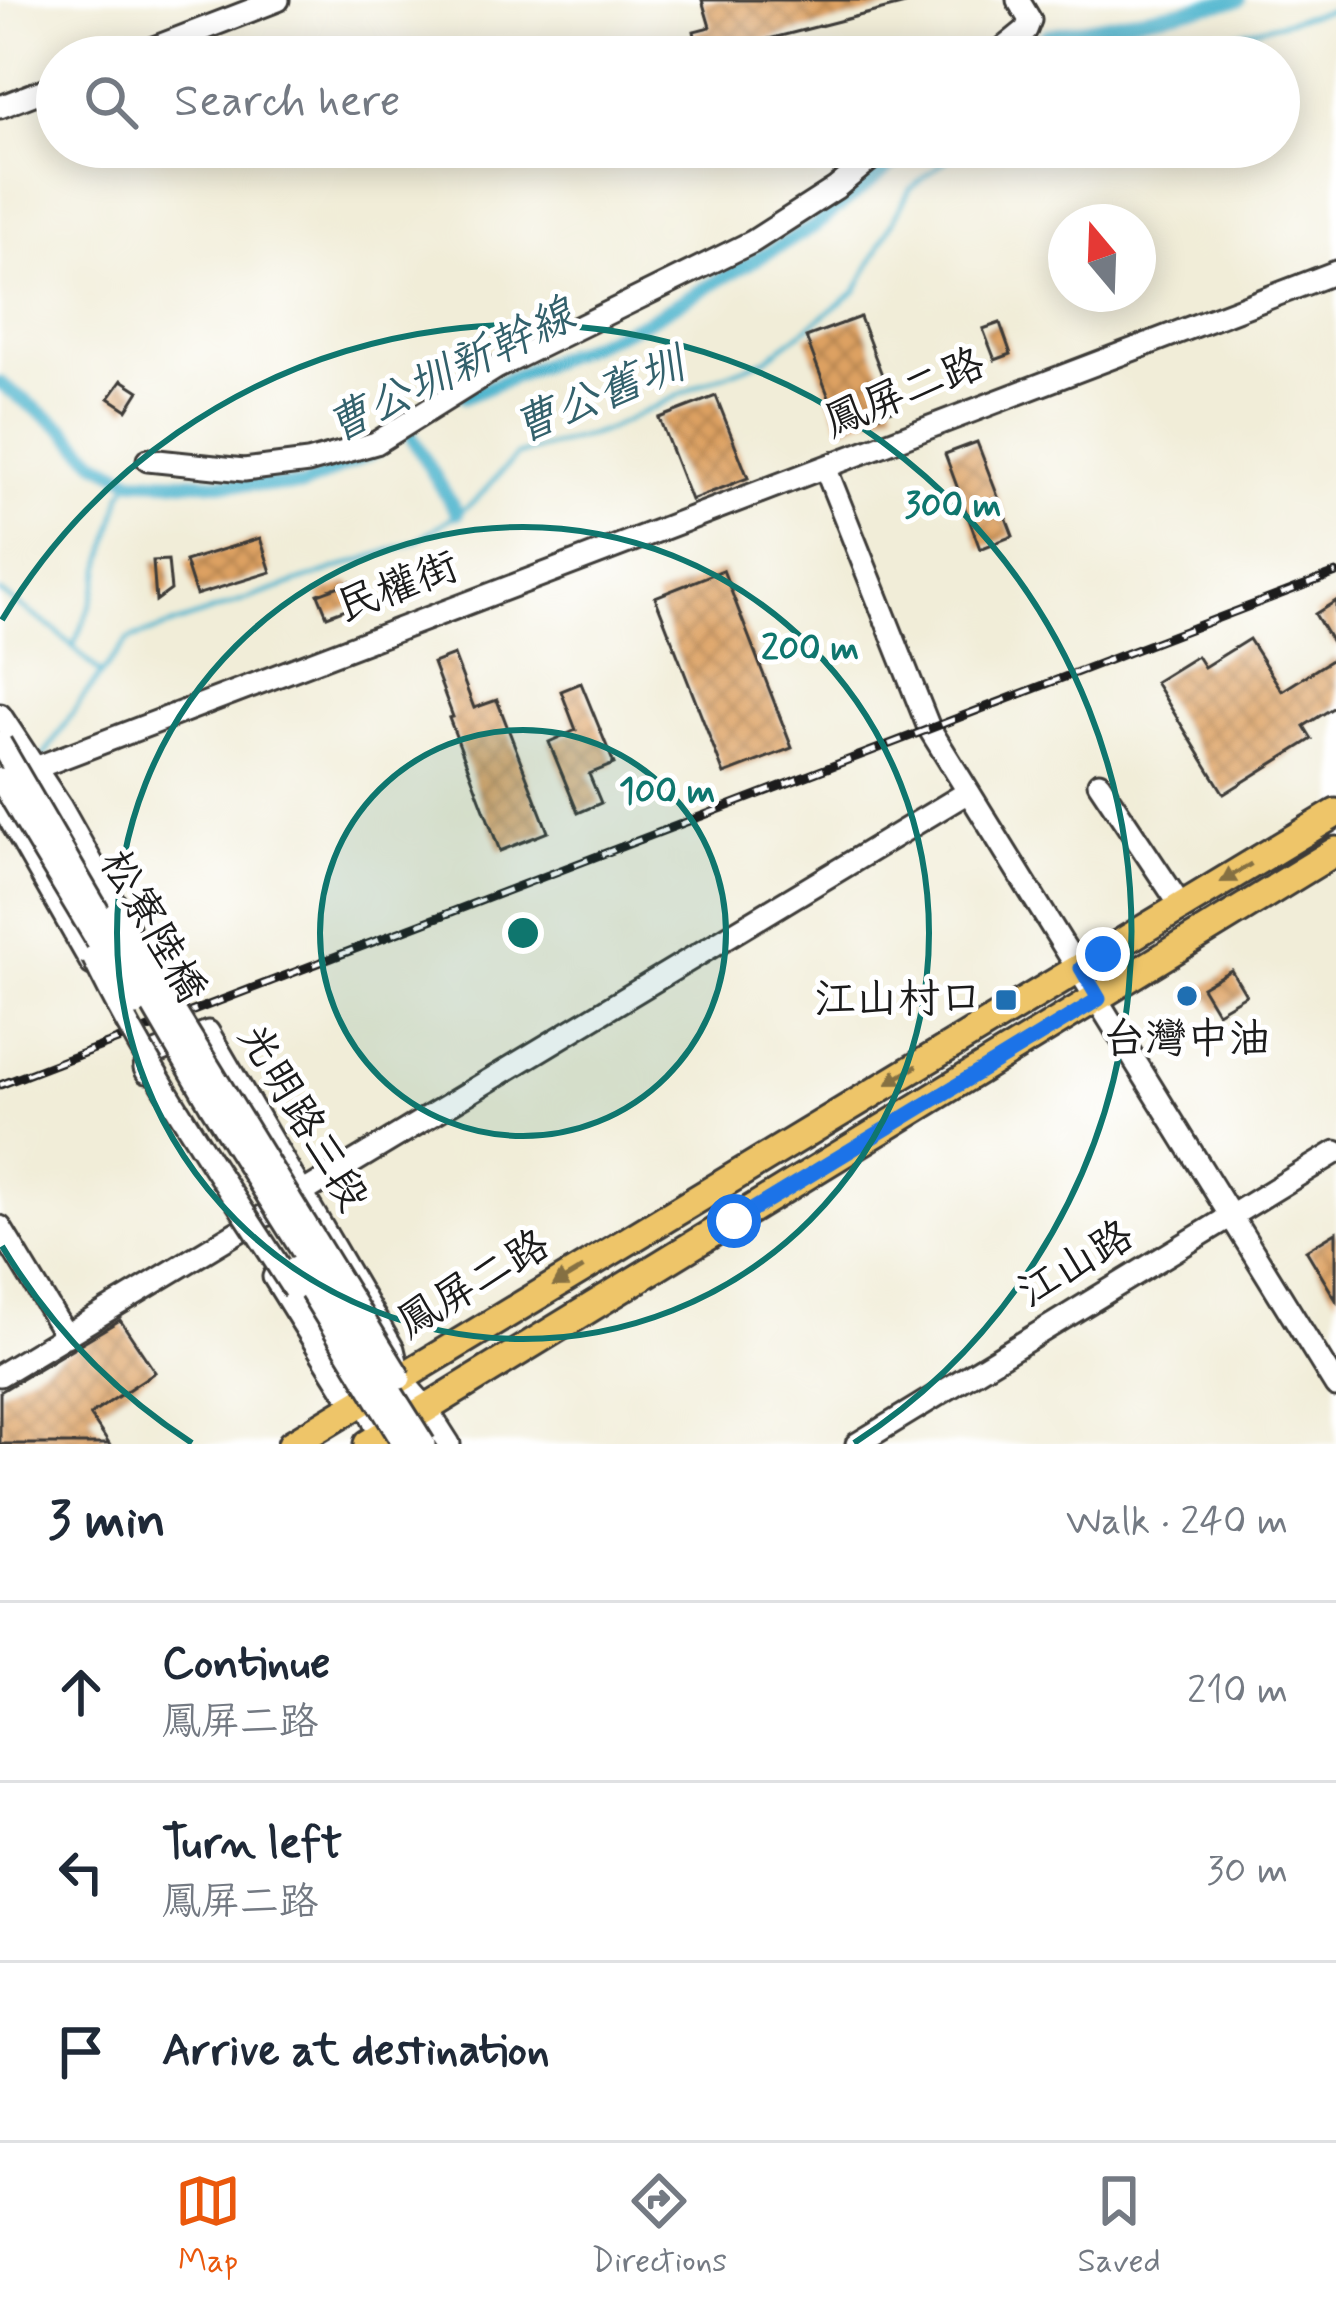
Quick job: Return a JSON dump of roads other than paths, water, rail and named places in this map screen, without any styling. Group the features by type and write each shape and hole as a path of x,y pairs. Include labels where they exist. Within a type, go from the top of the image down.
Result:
{"main road":[{"name":"鳳屏二路","path":"292,1444 1336,812"},
{"name":"鳳屏二路","path":"383,1442 426,1408 1336,851"},
{"path":"714,1189 734,1221"}],"street":[{"path":"185,36 278,0"},
{"path":"1018,0 1030,20 1018,36"},
{"path":"0,107 36,93"},
{"path":"148,460 244,470 308,462 376,443 496,368 752,242 860,168"},
{"name":"鳳屏二路","path":"1099,999 926,722 825,467 1336,272"},
{"name":"民權街","path":"0,781 825,467"},
{"path":"0,715 60,806 139,947 135,962 104,970 92,964 0,802"},
{"name":"松寮陸橋","path":"3,748 134,942 223,1095 400,1378"},
{"name":"松寮陸橋","path":"3,748 211,1106 424,1444"},
{"name":"松寮陸橋","path":"0,781 112,997 364,1400"},
{"name":"松寮陸橋","path":"0,781 383,1442"},
{"path":"1099,783 1180,907"},
{"path":"0,1376 968,792"},
{"path":"1099,999 1336,1385"},
{"name":"光明路三段","path":"383,1442 364,1400 346,1391 145,1068 154,1054 208,1031 393,1349 400,1378 449,1444"},
{"name":"江山路","path":"857,1444 1336,1152"},
{"path":"0,1227 66,1336"}],"waterway":[{"name":"曹公圳新幹線","path":"1047,36 1239,0"},
{"name":"曹公舊圳","path":"1225,36 1336,9"},
{"name":"曹公圳新幹線","path":"465,397 645,322 813,227 887,168"},
{"name":"曹公舊圳","path":"43,757 128,640 417,541 475,501 517,455 607,430 766,359 856,291 910,189 936,168"},
{"name":"曹公圳新幹線","path":"0,383 65,430 95,461 133,480 302,486 379,449"},
{"path":"408,431 457,513"},
{"path":"73,647 92,601 122,494 132,479"},
{"path":"0,592 55,630 101,674"}],"railway":[{"path":"0,1085 1336,573"}],"place":[{"name":"台灣中油","path":"1187,996"},
{"name":"江山村口","path":"1006,1000"}]}
